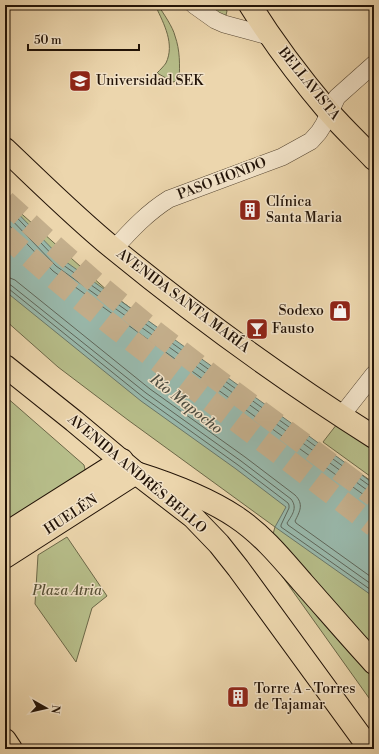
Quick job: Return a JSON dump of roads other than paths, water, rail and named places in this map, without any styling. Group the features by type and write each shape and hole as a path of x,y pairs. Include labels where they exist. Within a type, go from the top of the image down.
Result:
{"main road":[{"name":"BELLAVISTA","path":"250,5 296,71 330,112 374,159"},
{"name":"AVENIDA SANTA MARÍA","path":"5,149 72,212 114,248 215,328 288,381 374,437"},
{"name":"AVENIDA ANDRÉS BELLO","path":"5,366 205,528 247,579 370,749"},
{"name":"HUELÉN","path":"5,534 99,476 129,466"},
{"name":"HUELÉN","path":"5,557 129,466"},
{"path":"129,466 210,503 237,518 256,532 279,554 374,663"},
{"path":"5,740 11,749"}],"street":[{"path":"194,5 215,20 224,24 272,37"},
{"name":"PASO HONDO","path":"114,248 129,232 157,207 170,199 282,157 311,141 322,128 334,102 374,64"},
{"path":"341,416 374,374"}],"water":[{"name":"Río Mapocho","path":"5,200 62,259 374,484 374,597 275,527 286,507 141,401 5,291"}],"tunnel":[{"path":"5,201 96,283 153,330 374,496"},
{"path":"5,235 103,318 374,526"}],"place":[{"name":"Universidad SEK","path":"80,81"},
{"name":"Clínica Santa Maria","path":"250,210"},
{"name":"Sodexo","path":"340,311"},
{"name":"Fausto","path":"257,329"},
{"name":"Torre A - Torres de Tajamar","path":"238,697"}],"park label":[{"name":"Plaza Atria","path":"67,591"}]}
